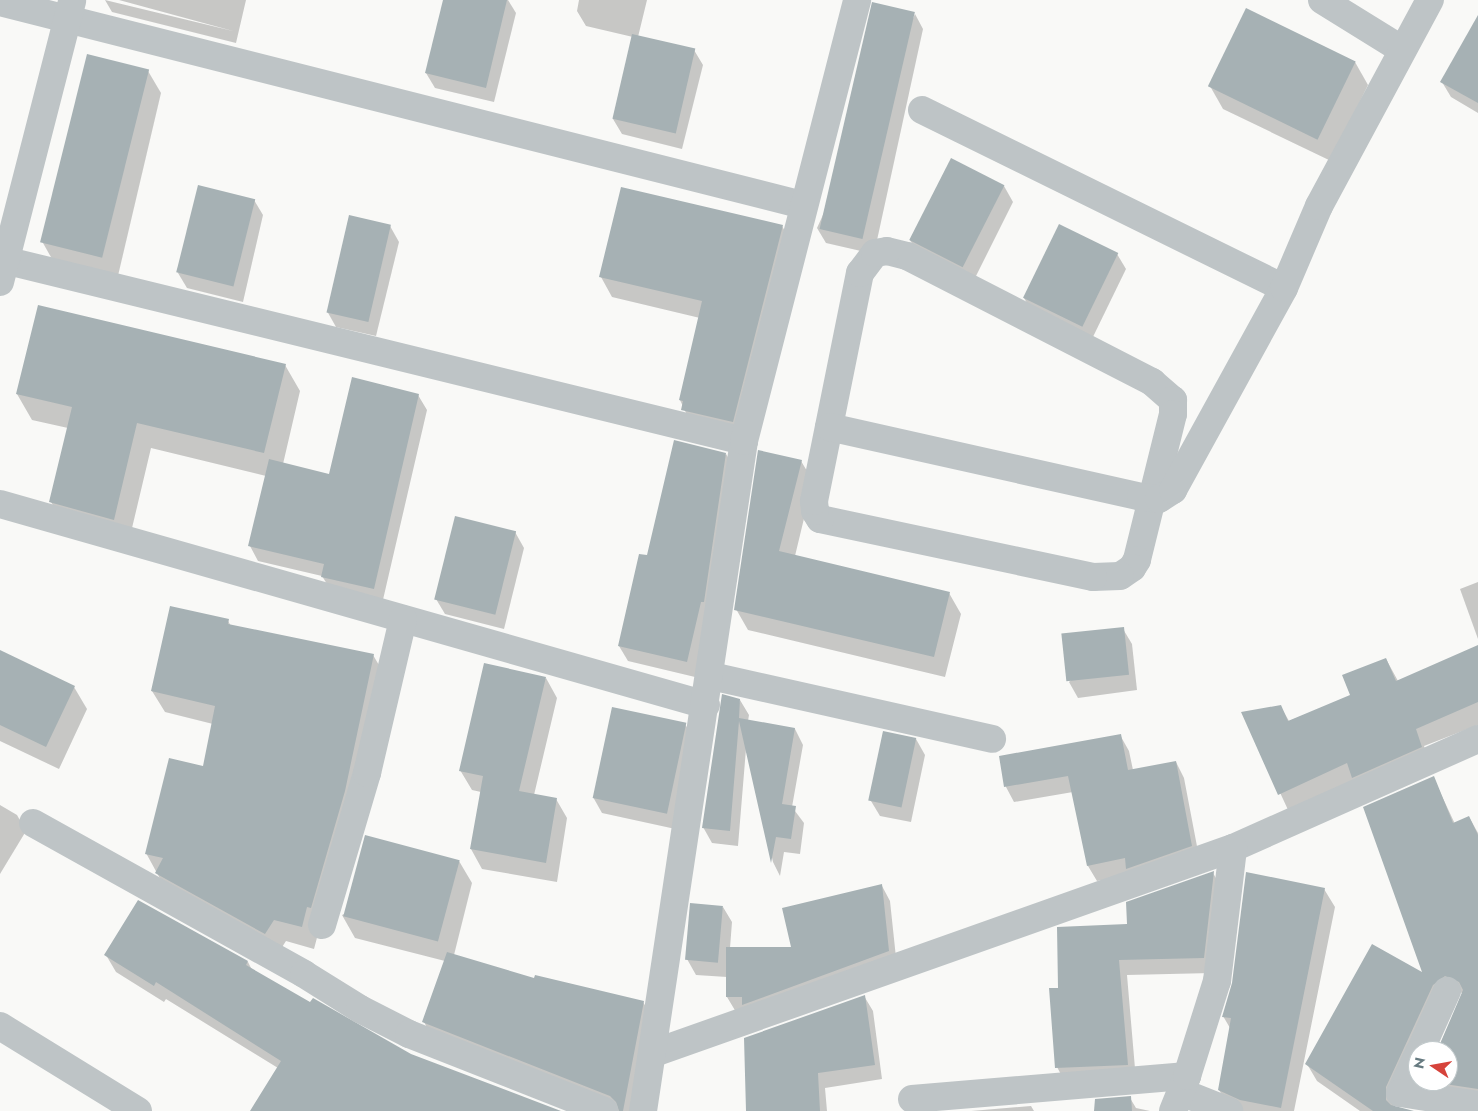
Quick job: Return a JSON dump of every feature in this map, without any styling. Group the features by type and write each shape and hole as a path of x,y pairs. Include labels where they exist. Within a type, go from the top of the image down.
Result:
{"street":[{"path":"643,1111 654,1053 711,676 744,442 803,205 857,0"},
{"path":"1322,0 1401,50"},
{"path":"829,427 1152,499 1160,499 1173,490 1284,288 1319,206 1401,50 1430,0"},
{"path":"0,2 71,8 803,205"},
{"path":"71,8 2,267 744,442"},
{"path":"922,110 1284,288"},
{"path":"887,251 907,256 1165,391 1173,400 1173,414 1136,560 1120,576 1107,578 831,523 820,519 815,511 814,501 829,427 860,273 875,253 887,251"},
{"path":"0,504 706,706"},
{"path":"322,925 366,773 403,619"},
{"path":"711,676 992,738"},
{"path":"654,1053 1233,848 1478,739"},
{"path":"33,823 376,1018 409,1034 604,1111"},
{"path":"1180,1093 1217,981 1233,848"},
{"path":"1424,1041 1447,991"},
{"path":"0,1026 138,1111"},
{"path":"1408,1076 1400,1093 1478,1105"},
{"path":"912,1099 1180,1093 1229,1111"}],"building":[{"path":"443,0 507,0 486,88 425,73"},
{"path":"872,2 915,12 862,239 820,229"},
{"path":"1246,8 1356,61 1318,140 1208,86"},
{"path":"1478,15 1478,103 1440,82"},
{"path":"632,34 695,49 676,133 612,119"},
{"path":"87,54 149,69 102,258 40,242"},
{"path":"951,158 1004,185 963,267 909,240"},
{"path":"198,185 255,199 233,287 176,272"},
{"path":"621,187 783,225 733,422 681,410 683,401 679,400 702,301 599,277"},
{"path":"349,215 391,225 368,322 327,312"},
{"path":"1059,224 1118,253 1082,327 1023,298"},
{"path":"38,305 286,364 264,453 137,423 114,520 49,502 72,407 16,394"},
{"path":"352,377 419,394 374,589 321,577 324,564 248,546 269,459 329,474"},
{"path":"674,440 726,453 704,602 701,602 687,662 618,646 639,554 647,555"},
{"path":"758,450 802,460 779,551 950,592 934,657 734,610"},
{"path":"455,516 516,531 495,615 434,599"},
{"path":"170,606 229,619 228,624 374,654 345,791 311,908 307,907 302,927 274,920 265,934 155,873 163,858 145,854 169,758 203,766 215,706 151,691"},
{"path":"1124,627 1129,675 1066,681 1061,634"},
{"path":"1478,645 1478,702 1416,729 1422,747 1352,778 1347,763 1278,795 1241,712 1281,705 1288,721 1350,695 1342,675 1386,658 1396,681"},
{"path":"0,650 75,686 46,747 0,725"},
{"path":"484,663 546,677 519,791 557,798 546,863 470,849 483,776 459,771"},
{"path":"722,694 740,699 739,718 795,728 782,804 796,806 791,839 776,837 771,863 739,721 730,831 702,828"},
{"path":"612,707 686,723 667,814 593,798"},
{"path":"883,731 916,738 901,808 868,800"},
{"path":"1121,734 1128,770 1176,761 1192,846 1126,869 1125,858 1087,866 1068,776 1004,787 999,756"},
{"path":"1434,776 1453,823 1469,816 1478,835 1478,1089 1458,1086 1458,1041 1441,1041 1463,990 1459,982 1445,976 1433,985 1386,1087 1386,1100 1391,1105 1414,1111 1373,1111 1305,1064 1372,944 1422,972 1363,807"},
{"path":"365,835 460,860 438,942 343,916"},
{"path":"1214,871 1204,958 1119,960 1128,1065 1055,1068 1049,988 1058,988 1057,927 1127,924 1126,902"},
{"path":"1246,872 1325,888 1281,1108 1240,1100 1218,1090 1231,1018 1222,1017 1232,983"},
{"path":"882,884 889,951 742,1005 742,997 726,997 726,947 791,947 782,908"},
{"path":"138,900 248,961 246,965 310,1002 313,998 411,1054 561,1111 250,1111 281,1061 156,982 154,986 104,955"},
{"path":"690,903 723,906 718,963 685,960"},
{"path":"447,952 534,978 535,975 644,1001 623,1111 619,1111 616,1102 610,1096 422,1022"},
{"path":"865,995 875,1065 818,1073 820,1111 746,1111 744,1038"},
{"path":"1131,1096 1132,1111 1094,1111 1095,1099"}]}
